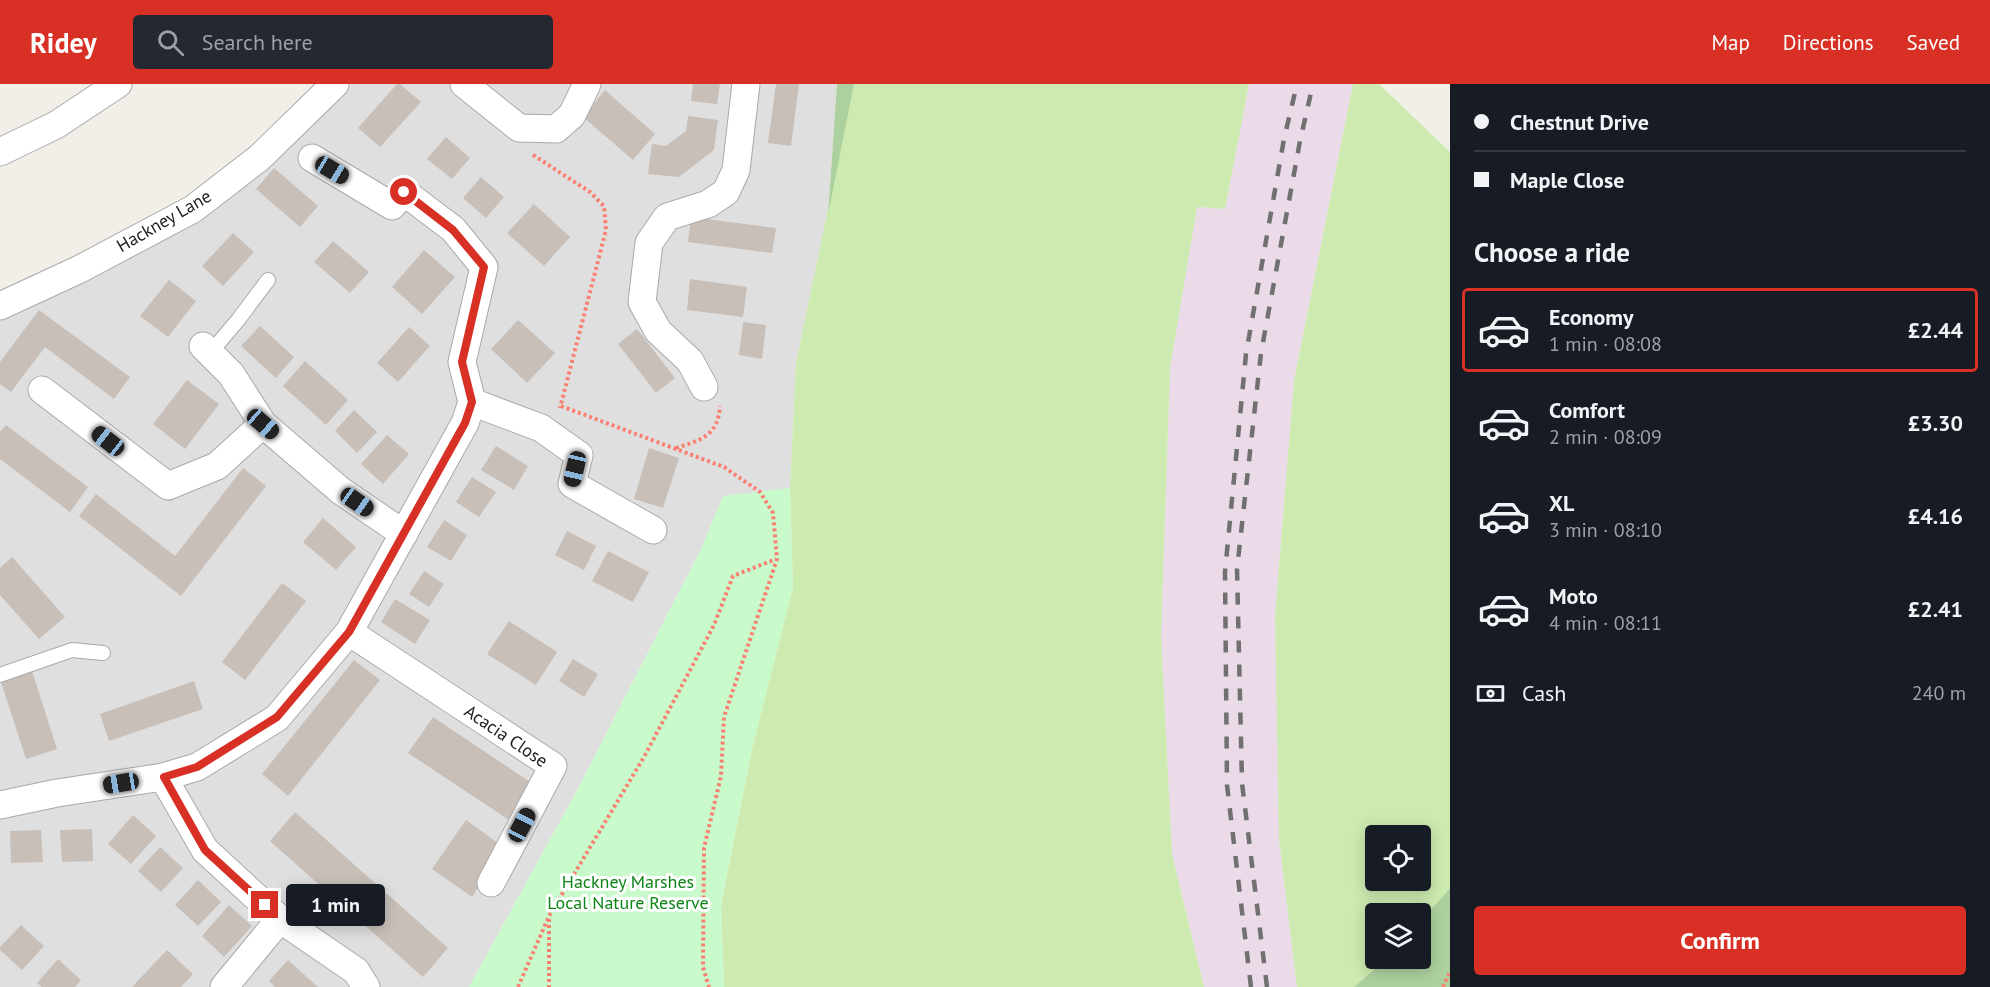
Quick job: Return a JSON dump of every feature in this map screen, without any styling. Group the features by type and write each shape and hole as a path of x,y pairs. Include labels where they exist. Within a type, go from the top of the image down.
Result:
{"street":[{"path":"0,152 56,125 118,84"},
{"name":"Hackney Lane","path":"0,306 80,269 193,208 259,158 335,84"},
{"path":"464,84 519,128 556,129 572,115 587,84"},
{"path":"704,387 690,361 658,331 642,302 649,243 667,217 708,204 726,192 736,170 746,84"},
{"path":"0,805 57,793 164,777 197,767 277,717 349,632 465,423 472,402 462,362 484,267 453,230 404,192 392,206 312,159"},
{"path":"206,350 231,374 263,424 341,491 404,534"},
{"path":"42,390 168,486 217,466 263,424"},
{"path":"472,402 542,428 579,454 572,484 652,530"},
{"name":"Acacia Close","path":"349,632 553,766 491,883"},
{"path":"164,777 205,850 280,919 356,971 366,987"},
{"path":"224,987 280,919"}],"lane":[{"path":"206,350 244,313 268,280"},
{"path":"0,675 72,650 103,653"}],"path":[{"path":"519,128 522,147 590,192 604,206 606,230 561,406 724,467 760,492 773,513 777,559 724,717 721,776 704,848 703,967 710,987"},
{"path":"675,448 704,439 719,420 720,401 704,387"},
{"path":"518,987 549,916 644,757 714,625 733,576 777,559"},
{"path":"549,916 549,987"},
{"path":"1443,987 1450,972"}],"shaded area":[{"path":"351,84 837,84 828,215 796,363 790,488 723,497 702,547 581,783 469,987 0,987 0,316 297,138"},
{"path":"1249,84 1353,84 1294,381 1275,616 1280,847 1297,987 1204,987 1172,854 1161,636 1170,368 1197,207 1225,209"}],"green space":[{"path":"837,84 854,84 828,215"},
{"path":"854,84 1249,84 1225,209 1197,207 1170,368 1161,636 1172,854 1204,987 724,987 721,905 752,749 793,587 790,488 796,363"},
{"path":"1353,84 1379,84 1450,152 1450,888 1431,910 1431,903 1365,903 1365,969 1375,969 1354,987 1297,987 1279,840 1275,616 1294,381"},
{"name":"Hackney Marshes Local Nature Reserve","path":"790,488 793,587 752,749 721,905 724,987 469,987 581,783 702,547 723,496"},
{"path":"1450,888 1450,987 1354,987 1375,969 1431,969 1431,910"}],"building":[{"path":"397,84 421,102 380,147 358,128"},
{"path":"693,84 720,84 717,104 691,101"},
{"path":"776,84 799,84 791,146 768,143"},
{"path":"605,90 655,134 633,160 583,117"},
{"path":"688,116 718,120 714,150 679,177 648,174 652,144 666,146 686,131"},
{"path":"446,137 470,158 452,179 427,159"},
{"path":"274,168 318,206 300,227 256,189"},
{"path":"481,177 504,197 486,218 463,198"},
{"path":"534,204 570,237 544,266 507,233"},
{"path":"691,217 776,228 772,253 688,242"},
{"path":"233,233 254,252 223,286 202,266"},
{"path":"333,241 369,272 350,293 314,262"},
{"path":"424,250 455,277 422,314 392,287"},
{"path":"690,279 747,287 743,317 687,310"},
{"path":"169,280 196,301 168,337 140,316"},
{"path":"39,310 130,377 114,399 45,347 11,392 0,384 0,362"},
{"path":"518,320 555,353 527,383 491,349"},
{"path":"743,322 766,325 762,359 739,355"},
{"path":"260,326 294,357 276,378 241,346"},
{"path":"409,327 430,346 398,382 377,363"},
{"path":"637,329 675,378 656,393 618,344"},
{"path":"305,361 348,400 326,425 283,386"},
{"path":"187,380 219,404 185,449 153,424"},
{"path":"354,410 377,432 357,453 335,431"},
{"path":"6,425 88,487 70,512 0,459 0,432"},
{"path":"387,435 409,454 383,484 361,464"},
{"path":"496,446 528,466 514,490 481,470"},
{"path":"649,448 679,458 663,508 634,499"},
{"path":"243,468 266,486 181,596 79,516 96,494 175,556"},
{"path":"472,477 496,492 479,517 456,502"},
{"path":"323,518 356,547 336,570 303,542"},
{"path":"444,520 467,535 451,561 427,547"},
{"path":"567,531 596,546 584,570 555,555"},
{"path":"608,551 649,572 633,602 592,581"},
{"path":"12,557 65,617 39,639 0,595 0,568"},
{"path":"424,571 444,584 429,607 409,594"},
{"path":"282,583 306,601 245,680 222,662"},
{"path":"395,599 430,620 415,644 381,622"},
{"path":"509,621 557,652 536,685 487,654"},
{"path":"573,659 598,674 584,697 559,681"},
{"path":"354,660 380,680 288,796 262,774"},
{"path":"32,671 57,749 26,759 1,682"},
{"path":"194,681 203,709 109,741 100,714"},
{"path":"433,717 533,784 509,820 408,753"},
{"path":"295,812 448,948 423,977 270,841"},
{"path":"133,815 156,836 131,864 108,844"},
{"path":"466,820 505,848 472,897 432,869"},
{"path":"92,829 93,861 62,862 60,830"},
{"path":"41,830 43,862 11,863 10,831"},
{"path":"160,847 183,868 161,892 138,871"},
{"path":"198,880 221,902 198,926 175,905"},
{"path":"229,905 252,926 224,957 202,936"},
{"path":"21,925 44,946 22,970 0,950 0,947"},
{"path":"167,950 193,974 181,987 132,987"},
{"path":"58,959 81,980 75,987 42,987 37,983"},
{"path":"288,960 318,987 275,987 269,981"}],"railway":[{"path":"1251,987 1227,785 1225,572 1246,354 1284,139 1297,84"},
{"path":"1267,987 1242,783 1237,569 1261,353 1300,141 1313,84"}],"route":[{"path":"265,905 205,850 164,777 197,767 277,717 349,632 465,423 472,402 462,362 484,267 453,230 404,192"}]}
